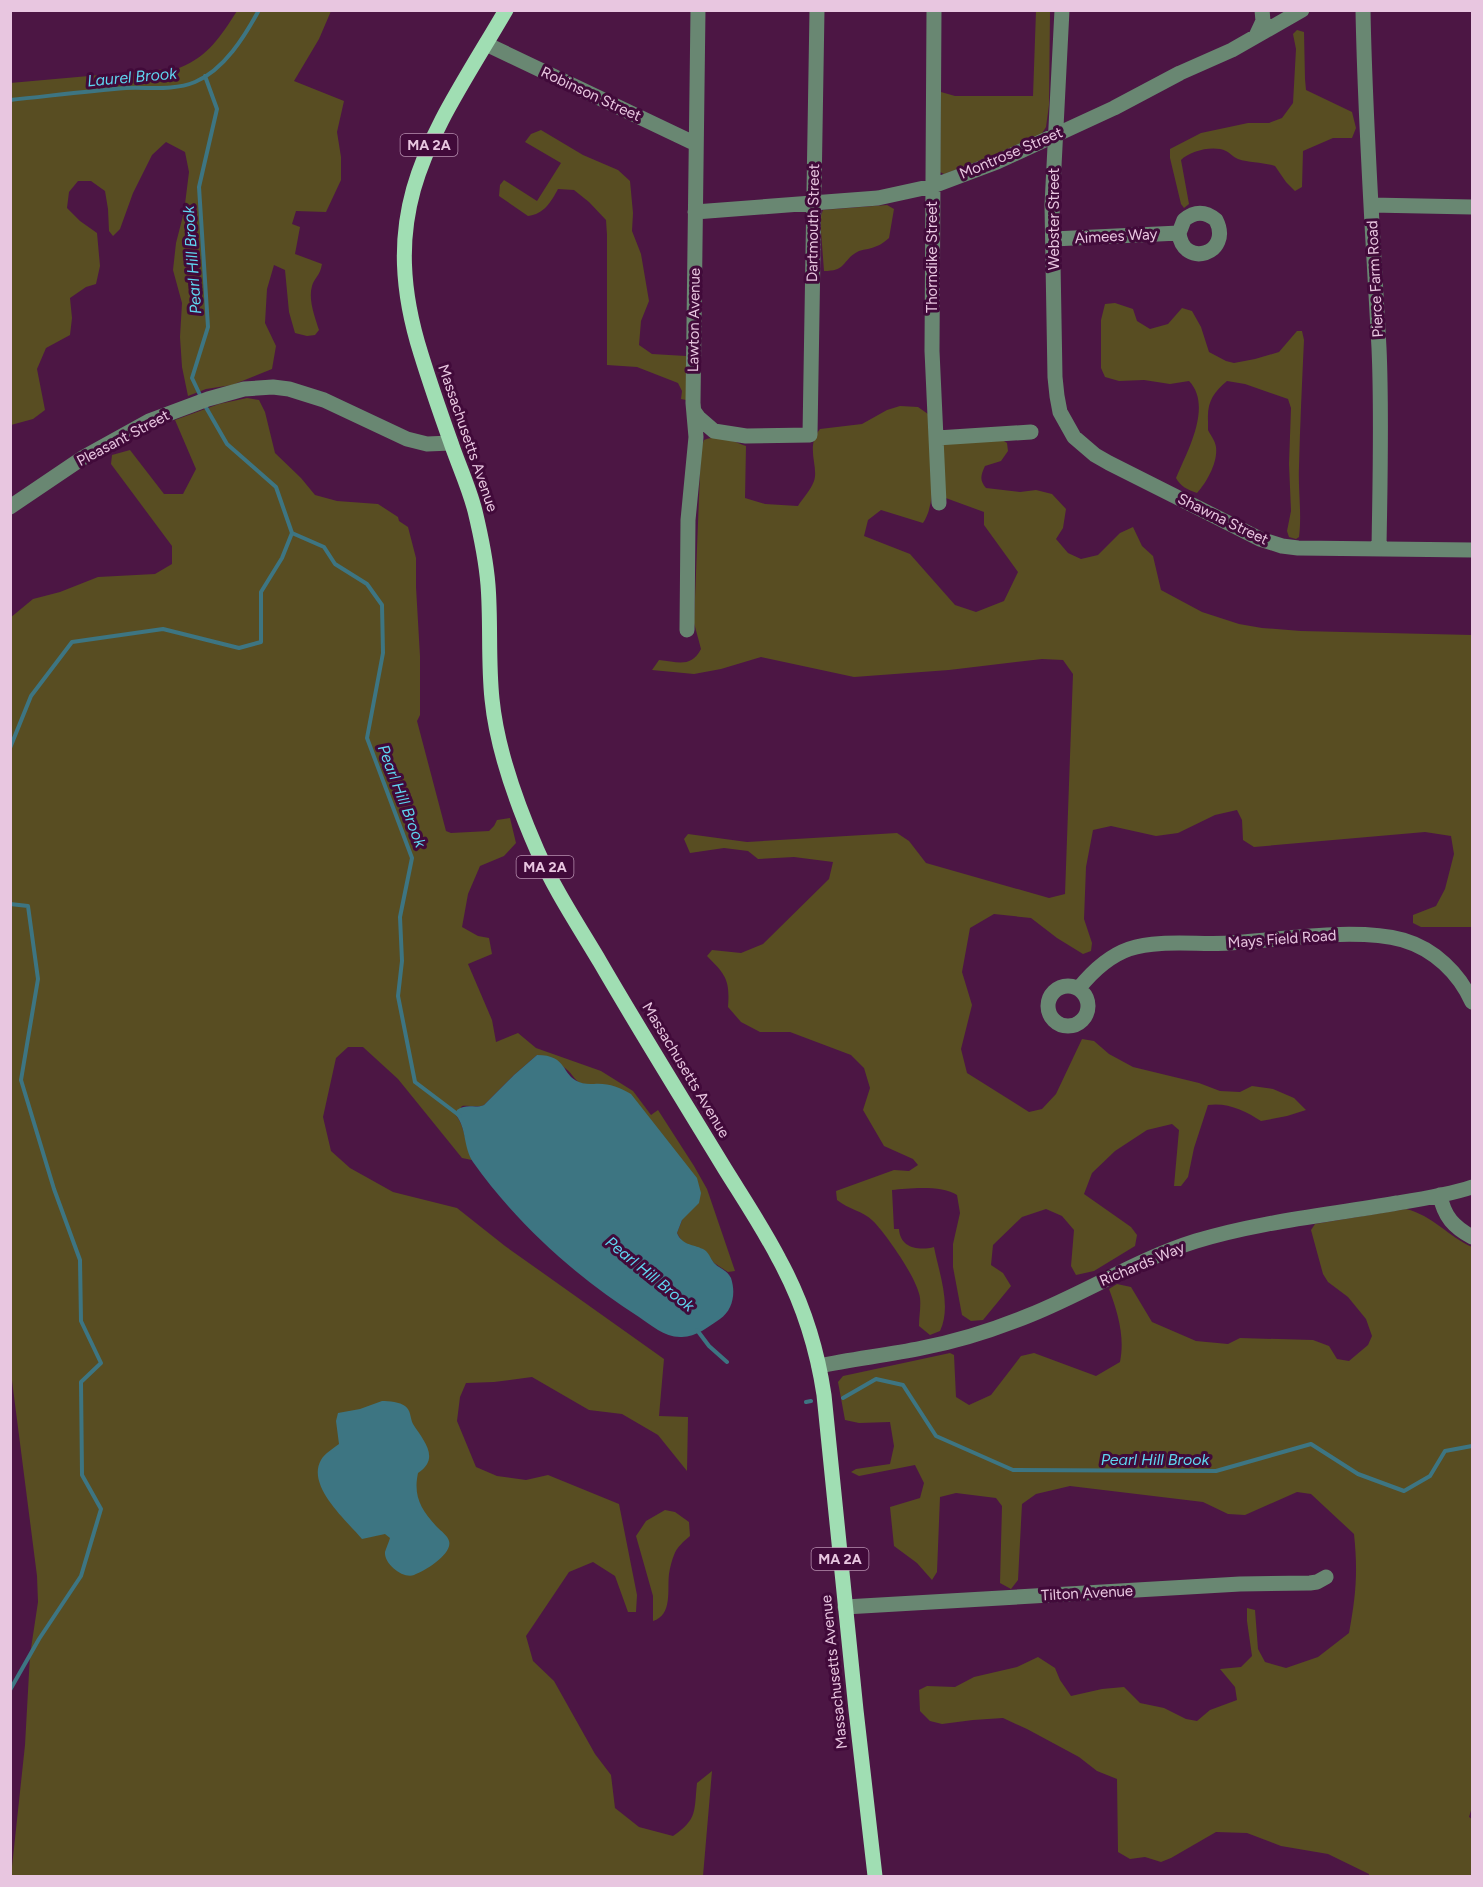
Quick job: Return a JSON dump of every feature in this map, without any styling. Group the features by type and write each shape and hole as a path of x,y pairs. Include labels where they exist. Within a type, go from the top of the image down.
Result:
{"main road":[{"name":"MA 2A","path":"486,44 506,10"},
{"name":"Massachusetts Avenue","path":"486,44 436,130 416,178 407,213 404,265 408,297 421,354 471,495 485,556 491,694 497,731 507,769 534,843 551,880 779,1259 799,1301 819,1366 826,1415 875,1876"}],"street":[{"name":"Lawton Avenue","path":"687,630 688,520 696,437 694,411 698,10"},
{"name":"Dartmouth Street","path":"694,411 714,430 746,436 810,435 817,10"},
{"name":"Thorndike Street","path":"934,10 932,351 939,503"},
{"name":"Webster Street","path":"1062,10 1055,136 1053,239 1055,377 1060,412 1067,426"},
{"path":"1256,36 1263,21 1262,10"},
{"name":"Montrose Street","path":"695,212 878,198 933,186 997,162 1114,108 1180,73 1232,50 1302,10"},
{"name":"Pierce Farm Road","path":"1363,10 1379,349 1381,422 1379,548"},
{"name":"Robinson Street","path":"486,44 696,144"},
{"path":"1371,205 1473,207"},
{"name":"Aimees Way","path":"1053,239 1179,232"},
{"name":"Pleasant Street","path":"10,507 101,447 149,421 203,401 250,388 289,389 324,400 407,439 427,444 451,442"},
{"name":"Shawna Street","path":"1067,426 1084,446 1109,463 1267,542 1298,548 1473,550"},
{"path":"937,438 1031,432"},
{"name":"Mays Field Road","path":"1079,988 1112,958 1125,951 1154,944 1227,943 1365,935 1403,941 1434,955 1458,978 1473,1002"},
{"name":"Richards Way","path":"819,1366 924,1348 988,1330 1031,1315 1146,1259 1196,1241 1264,1224 1440,1196 1473,1187"},
{"path":"1440,1196 1442,1207 1451,1223 1473,1237"},
{"name":"Tilton Avenue","path":"845,1607 1240,1584 1310,1583 1326,1577"}],"shaded area":[{"path":"237,11 331,11 319,39 294,81 344,101 337,132 341,157 341,180 326,212 296,211 292,224 300,227 295,254 322,264 311,291 312,308 319,330 315,335 307,336 295,333 289,312 285,270 274,265 267,289 265,323 276,346 272,369 232,385 206,389 188,396 182,367 180,337 182,303 173,270 189,172 185,152 166,142 152,155 133,193 120,229 113,236 109,231 105,191 91,181 78,181 69,192 67,208 97,233 100,266 96,284 86,287 70,298 72,318 70,335 46,348 37,369 45,410 33,419 11,425 10,83 179,68 206,52"},
{"path":"1036,11 1050,11 1049,105 1046,127 1039,138 944,174 940,172 941,92 955,96 1033,96"},
{"path":"1297,30 1304,32 1306,90 1352,112 1356,128 1352,138 1333,138 1303,151 1302,187 1295,191 1275,166 1238,159 1221,149 1208,149 1190,154 1181,160 1189,204 1184,208 1181,204 1170,158 1170,149 1201,133 1248,123 1269,123 1282,118 1293,103 1296,49 1293,34"},
{"path":"541,130 583,155 618,170 630,181 632,231 641,254 649,301 641,321 639,345 652,354 686,356 691,401 681,399 682,391 678,383 637,367 607,365 606,220 574,190 558,189 543,210 528,216 499,196 500,185 504,180 537,201 561,163 525,142 531,134"},
{"path":"887,205 894,209 889,238 872,248 853,254 841,267 832,271 824,271 820,218 823,210"},
{"path":"1115,303 1133,309 1137,321 1150,329 1168,324 1182,308 1192,311 1201,327 1209,352 1234,363 1279,352 1297,331 1302,331 1304,340 1299,537 1296,539 1289,537 1287,531 1291,511 1289,464 1291,408 1288,399 1245,384 1227,381 1215,394 1208,414 1208,430 1216,447 1214,465 1197,493 1187,489 1176,478 1196,429 1199,403 1196,391 1189,381 1170,384 1144,380 1119,381 1105,377 1101,368 1101,320 1105,304"},
{"path":"247,398 259,400 265,412 275,453 315,495 337,501 378,504 398,517 399,521 408,527 416,558 420,656 420,715 417,721 446,831 451,833 489,831 497,820 510,818 516,843 504,856 480,866 468,894 462,927 478,936 489,938 492,954 468,964 492,1020 496,1042 518,1033 536,1048 601,1071 633,1091 651,1115 658,1110 707,1189 735,1271 728,1272 714,1263 704,1250 683,1243 677,1233 682,1220 593,1084 579,1082 569,1071 558,1064 537,1055 484,1105 462,1106 456,1115 462,1126 472,1160 462,1158 398,1079 363,1047 348,1047 336,1058 323,1117 331,1151 350,1168 393,1192 457,1208 505,1246 664,1359 659,1416 688,1417 687,1471 658,1435 622,1414 589,1410 532,1377 466,1383 460,1397 457,1421 476,1467 497,1476 526,1480 548,1475 619,1504 637,1595 636,1612 628,1612 615,1576 593,1562 569,1572 526,1636 533,1661 554,1681 595,1754 611,1775 615,1808 639,1827 673,1836 681,1830 693,1814 697,1783 712,1771 703,1876 11,1876 25,1745 30,1655 38,1602 37,1576 10,1365 10,618 33,599 60,592 98,577 155,574 172,564 172,546 111,464 112,455 130,450 164,494 183,494 196,469 175,420 219,404"},
{"path":"900,406 918,407 928,414 933,485 928,512 923,523 881,510 868,520 864,536 910,554 955,605 976,612 1004,601 1018,572 984,525 984,512 943,497 943,442 999,438 1007,443 1008,451 1001,461 985,466 981,477 986,488 1020,492 1036,490 1052,494 1066,509 1063,528 1056,539 1068,553 1081,559 1098,555 1120,533 1133,527 1142,546 1153,556 1161,590 1202,612 1239,624 1262,628 1472,635 1472,927 1421,927 1413,923 1413,915 1436,906 1445,889 1454,854 1451,836 1425,832 1254,847 1243,840 1242,820 1237,810 1215,815 1178,833 1156,836 1111,826 1093,830 1086,867 1084,919 1092,943 1091,951 1083,954 1031,918 994,914 970,928 962,972 972,1005 961,1049 967,1073 1029,1112 1042,1109 1056,1094 1082,1039 1094,1041 1109,1054 1133,1067 1199,1083 1220,1091 1240,1092 1252,1086 1273,1089 1294,1098 1306,1110 1261,1121 1236,1108 1208,1105 1194,1148 1188,1177 1181,1186 1174,1186 1179,1130 1172,1124 1147,1130 1115,1151 1092,1173 1084,1194 1131,1227 1137,1235 1135,1246 1094,1271 1076,1275 1071,1266 1074,1230 1062,1216 1046,1209 1022,1217 993,1245 991,1265 1003,1273 1011,1286 983,1320 971,1321 962,1315 953,1267 953,1244 960,1213 957,1195 935,1188 892,1190 894,1229 899,1229 903,1240 911,1247 922,1249 934,1247 945,1300 945,1311 940,1331 930,1335 919,1326 918,1290 908,1269 893,1247 869,1218 837,1200 836,1191 894,1170 909,1171 918,1165 913,1159 884,1146 863,1110 870,1088 864,1068 851,1055 790,1032 760,1032 741,1022 728,1007 725,978 707,956 712,950 741,953 763,944 829,879 833,862 794,857 758,859 748,851 724,848 690,853 684,839 688,834 747,842 897,833 909,841 926,863 1049,898 1065,894 1073,674 1063,660 1042,659 949,670 854,677 761,657 694,674 652,670 659,660 688,661 693,659 701,649 694,623 701,448 704,440 720,438 746,446 745,498 765,504 798,506 814,481 813,443 820,429 862,424 887,410"},
{"path":"1406,1209 1424,1216 1472,1247 1472,1807 1469,1817 1472,1819 1472,1876 1369,1876 1328,1854 1281,1846 1247,1833 1216,1832 1161,1862 1145,1857 1130,1859 1118,1852 1117,1779 1097,1771 1079,1757 1003,1718 942,1724 930,1721 920,1711 919,1690 927,1686 955,1687 974,1677 1017,1667 1038,1657 1055,1668 1071,1696 1124,1687 1140,1703 1164,1708 1186,1719 1197,1721 1210,1710 1237,1700 1235,1687 1220,1669 1241,1667 1252,1656 1247,1608 1255,1610 1258,1649 1265,1662 1286,1668 1318,1657 1349,1633 1356,1584 1354,1534 1311,1494 1297,1492 1245,1515 1228,1514 1203,1502 1070,1486 1036,1494 1022,1504 1018,1580 1011,1589 1000,1583 1002,1506 996,1498 956,1493 940,1497 937,1572 932,1580 917,1563 894,1546 890,1507 920,1498 924,1483 915,1465 859,1476 851,1472 856,1469 890,1464 894,1446 890,1422 859,1423 845,1420 838,1382 843,1376 950,1353 954,1355 956,1397 969,1405 991,1395 1021,1356 1034,1353 1096,1376 1120,1362 1122,1343 1120,1325 1109,1289 1117,1284 1131,1287 1152,1322 1196,1341 1228,1344 1240,1338 1313,1340 1329,1346 1337,1359 1349,1361 1368,1345 1372,1336 1366,1319 1348,1297 1328,1282 1323,1274 1311,1230 1315,1224"},
{"path":"665,1510 675,1512 689,1522 690,1536 674,1555 669,1574 666,1607 664,1613 653,1621 653,1596 636,1536 646,1521"}],"water":[{"path":"537,1055 554,1058 573,1079 579,1082 618,1087 631,1094 697,1178 701,1193 699,1203 682,1220 677,1233 685,1242 707,1252 714,1263 731,1278 733,1289 731,1306 720,1319 696,1334 686,1337 669,1335 653,1327 592,1284 548,1247 508,1207 473,1162 462,1126 456,1115 457,1110 484,1105"},
{"path":"382,1401 397,1403 407,1408 413,1424 428,1449 428,1461 418,1473 418,1496 427,1515 449,1541 447,1551 443,1556 425,1570 410,1576 395,1570 388,1561 385,1552 390,1538 385,1534 362,1539 338,1513 323,1492 319,1481 318,1470 321,1460 339,1444 336,1421 338,1413 360,1409"}],"waterway":[{"name":"Laurel Brook","path":"10,100 126,88 170,88 187,85 206,77 224,61 247,31 259,10"},
{"name":"Pearl Hill Brook","path":"201,397 192,378 208,327 199,187 217,109 205,76"},
{"name":"Pearl Hill Brook","path":"204,404 227,444 276,487 292,533 324,547 335,564 367,584 382,605 383,653 367,738 412,858 400,917 402,961 398,996 415,1082 460,1116"},
{"path":"10,748 31,696 72,642 163,629 239,648 261,642 261,592 282,558 292,533"},
{"path":"10,904 28,906 38,979 21,1080 54,1189 80,1260 81,1321 101,1363 81,1382 82,1475 101,1509 81,1576 39,1639 10,1690"},
{"name":"Pearl Hill Brook","path":"697,1330 709,1346 727,1362"},
{"name":"Pearl Hill Brook","path":"843,1398 876,1379 903,1385 936,1436 1013,1470 1216,1471 1311,1444 1358,1474 1404,1491 1430,1476 1445,1451 1472,1446"},
{"name":"Pearl Hill Brook","path":"806,1402 811,1401"}]}
